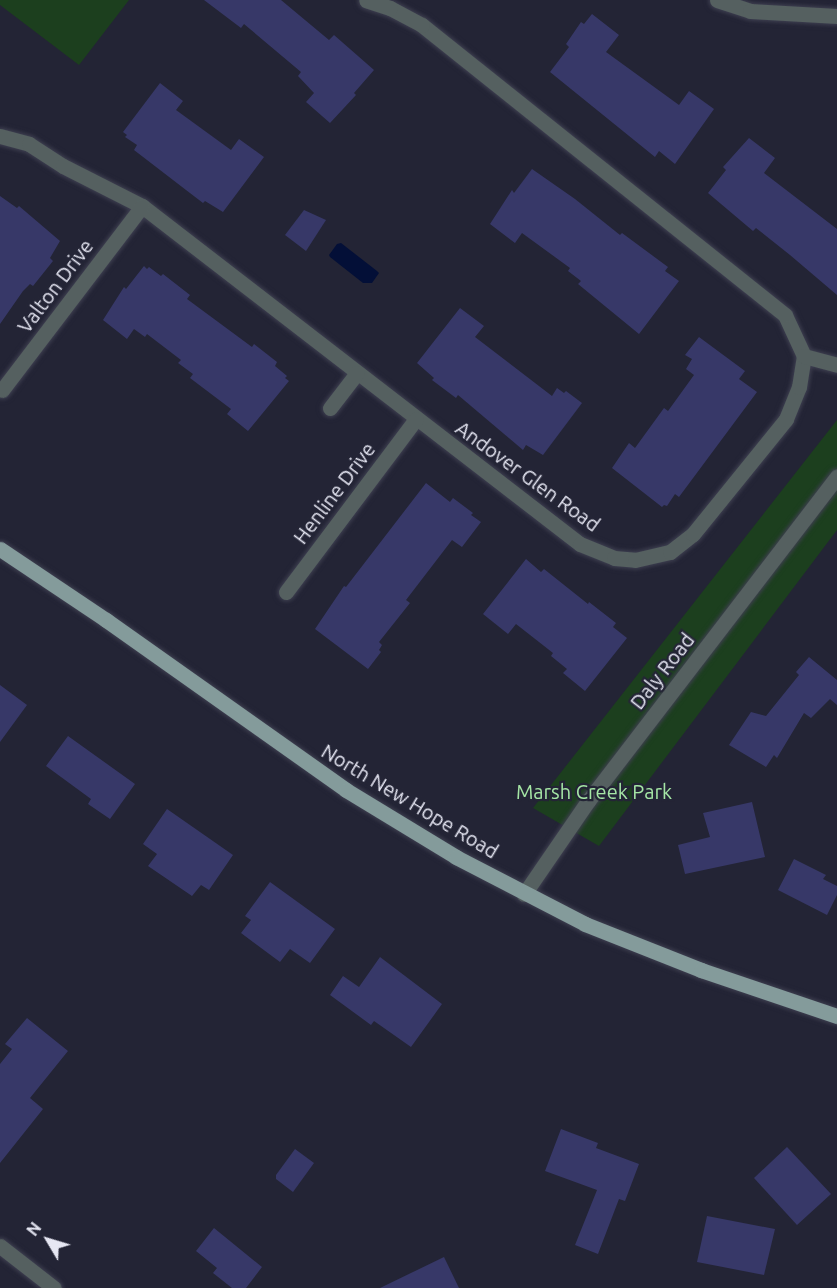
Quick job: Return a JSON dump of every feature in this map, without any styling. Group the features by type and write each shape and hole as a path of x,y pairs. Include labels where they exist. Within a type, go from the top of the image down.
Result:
{"main road":[{"name":"North New Hope Road","path":"0,549 116,627 346,790 524,894 585,924 646,949 837,1016"}],"street":[{"path":"366,0 390,8 422,24 785,315 804,356 837,365"},
{"path":"717,0 750,10 837,16"},
{"name":"Andover Glen Road","path":"0,136 29,144 63,166 142,206 580,544 614,558 635,560 670,552 693,534 786,419 799,387 804,356"},
{"name":"Valton Drive","path":"2,390 142,206"},
{"path":"330,408 357,373"},
{"name":"Henline Drive","path":"286,592 416,419"},
{"name":"Daly Road","path":"524,894 588,801 837,476"},
{"path":"0,1246 54,1288"}],"green space":[{"path":"0,0 129,0 79,65 0,5"},
{"name":"Marsh Creek Park","path":"837,420 837,530 599,846 533,808"}],"water":[{"path":"341,243 379,273 372,283 363,283 330,257 329,255 337,244"}],"building":[{"path":"204,0 281,0 329,40 334,35 374,70 354,93 356,95 330,123 306,102 314,93 298,76 301,72 244,24 241,28"},
{"path":"592,14 619,35 606,52 679,105 689,91 714,109 675,164 659,151 655,157 550,72 569,47 566,44 581,22 584,24"},
{"path":"160,83 183,101 176,110 231,150 239,139 264,157 223,212 205,201 203,203 186,190 134,150 137,145 125,137 127,135 123,132"},
{"path":"749,138 775,158 764,173 837,229 837,295 756,228 753,231 708,193 726,170 723,167"},
{"path":"532,169 575,199 620,235 622,233 668,267 665,271 679,281 639,334 578,284 581,281 568,271 570,268 522,233 515,243 490,224 512,190 514,193"},
{"path":"0,196 17,208 19,206 60,241 50,258 53,261 33,286 30,284 23,291 0,324"},
{"path":"304,210 326,220 306,251 285,235"},
{"path":"144,266 161,276 163,274 190,295 187,299 252,347 254,344 277,362 275,366 287,376 285,378 289,381 248,431 227,414 231,409 190,378 193,374 178,363 181,360 147,334 145,337 134,329 127,339 103,320 124,287 126,289"},
{"path":"460,308 484,326 475,337 552,396 557,388 564,393 566,391 582,403 543,455 526,445 523,450 458,395 456,398 432,380 434,378 417,363"},
{"path":"699,337 745,371 739,379 757,392 679,497 675,494 667,506 662,507 612,468 629,443 635,448 664,408 668,411 694,375 686,369 692,359 685,355"},
{"path":"426,483 450,502 453,498 481,522 462,547 452,540 406,600 410,603 379,642 382,645 379,650 381,652 368,669 315,629 344,586 346,587"},
{"path":"526,559 541,572 544,569 616,623 613,627 627,638 585,691 563,673 567,669 551,656 553,653 516,624 508,634 483,614"},
{"path":"809,657 837,680 837,705 830,699 811,718 804,713 777,758 774,755 766,767 729,745 751,712 766,716 799,675 796,672"},
{"path":"0,685 27,705 0,742"},
{"path":"68,736 135,784 110,819 88,804 91,799 46,766"},
{"path":"752,802 765,857 685,874 678,845 710,837 703,813"},
{"path":"167,809 233,855 209,890 201,885 192,896 148,866 157,854 143,844"},
{"path":"794,859 826,875 823,879 837,886 837,895 827,915 778,890"},
{"path":"270,882 335,929 310,963 290,949 280,962 241,933 251,920 245,916"},
{"path":"380,957 442,1004 411,1047 374,1021 371,1025 330,995 343,976 359,987"},
{"path":"27,1018 68,1051 30,1098 43,1109 0,1163 0,1064 12,1049 5,1044"},
{"path":"561,1129 598,1143 596,1148 639,1164 625,1201 619,1199 598,1254 575,1245 597,1190 545,1171"},
{"path":"787,1147 831,1194 797,1225 754,1178"},
{"path":"295,1149 314,1163 293,1192 276,1179 276,1175"},
{"path":"707,1216 775,1229 764,1275 697,1262"},
{"path":"214,1228 262,1267 246,1288 232,1288 213,1273 217,1268 196,1251"},
{"path":"444,1257 459,1288 380,1288"}]}
